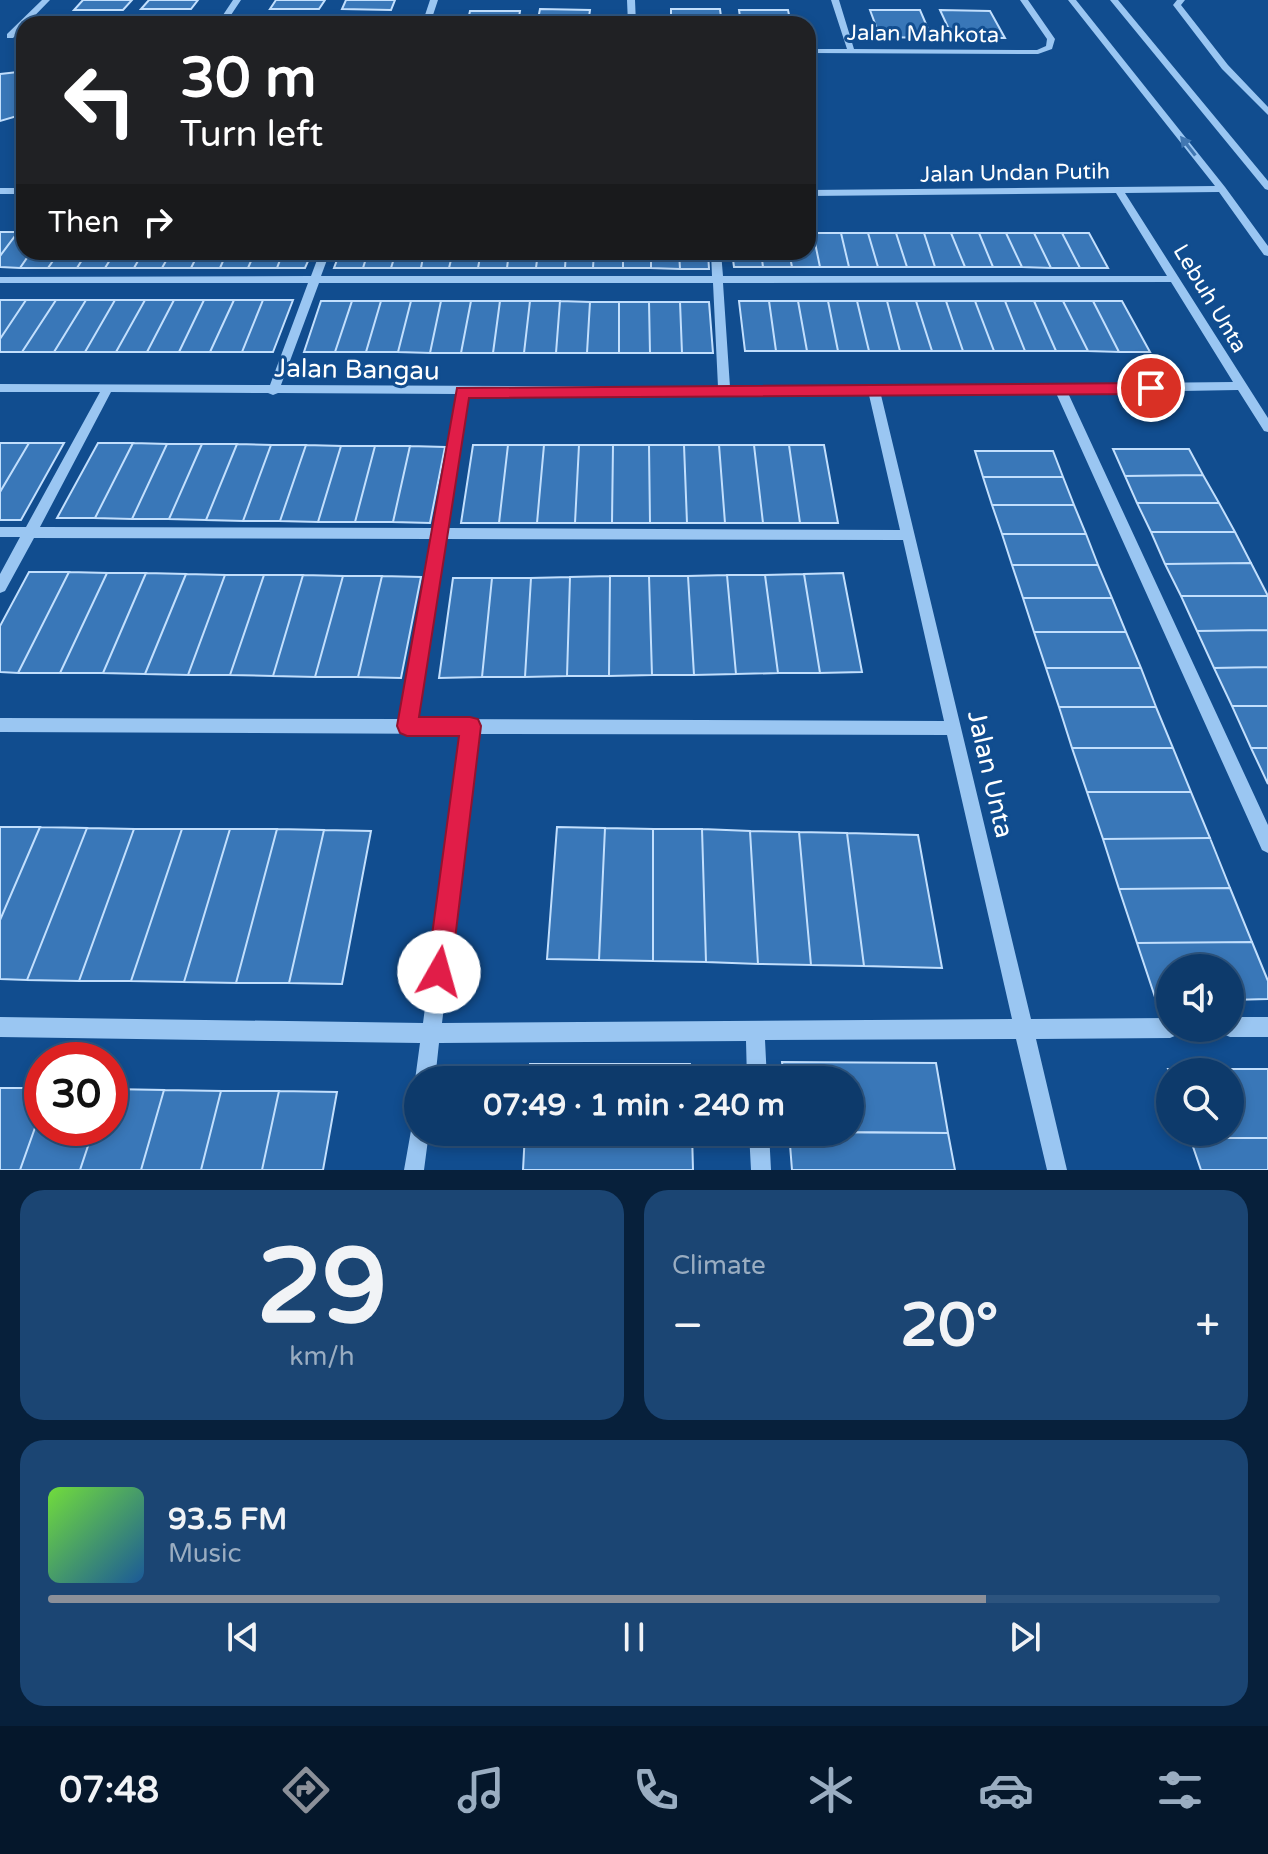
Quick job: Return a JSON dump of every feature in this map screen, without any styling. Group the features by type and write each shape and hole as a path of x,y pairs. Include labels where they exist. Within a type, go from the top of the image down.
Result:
{"street":[{"path":"30,16 46,0"},
{"path":"835,0 851,50"},
{"name":"Jalan Mahkota","path":"816,51 1038,52 1049,47 1051,39 1024,0"},
{"path":"1072,0 1222,189 1268,253"},
{"path":"1114,0 1268,187"},
{"path":"1181,0 1177,5 1190,24 1268,112"},
{"path":"10,36 16,30"},
{"path":"0,35 16,36"},
{"name":"Lebuh Unta","path":"1118,189 1268,428"},
{"name":"Jalan Undan Putih","path":"816,193 1222,189"},
{"path":"273,391 322,260"},
{"path":"716,260 724,391"},
{"path":"0,280 1175,279"},
{"name":"Jalan Bangau","path":"0,388 462,392 1061,391 1241,386"},
{"path":"0,587 108,388"},
{"name":"Jalan Unta","path":"874,390 1057,1170"},
{"path":"1061,391 1268,844"},
{"path":"407,726 462,392"},
{"path":"0,532 908,535"},
{"path":"0,725 953,728"},
{"path":"427,1066 470,726"},
{"path":"0,1027 431,1033 1156,1028"},
{"path":"1244,1027 1268,1027"},
{"path":"755,1031 756,1066"},
{"path":"414,1170 417,1146"},
{"path":"760,1146 761,1170"}],"building":[{"path":"83,0 132,0 123,10 74,10"},
{"path":"149,0 198,0 191,9 141,9"},
{"path":"276,0 325,0 319,9 270,9"},
{"path":"346,0 395,0 391,10 342,9"},
{"path":"540,9 590,10 589,16 539,16"},
{"path":"671,9 720,9 721,16 671,16"},
{"path":"739,10 788,10 789,16 740,16"},
{"path":"870,10 920,10 932,38 880,37"},
{"path":"940,10 990,11 1005,38 953,38"},
{"path":"470,11 520,11 519,16 469,16"},
{"path":"16,73 16,116 0,121 0,74"},
{"path":"0,232 16,232 16,235 0,256"},
{"path":"816,233 841,233 849,267 820,267"},
{"path":"841,233 868,233 878,267 849,267"},
{"path":"868,233 896,233 907,267 878,267"},
{"path":"896,233 924,233 935,267 907,267"},
{"path":"924,233 951,233 965,267 935,267"},
{"path":"951,233 979,233 993,267 965,267"},
{"path":"979,233 1006,233 1022,267 993,267"},
{"path":"1006,233 1034,233 1051,268 1022,267"},
{"path":"1034,233 1062,233 1080,268 1051,268"},
{"path":"1062,233 1089,233 1108,268 1080,268"},
{"path":"16,235 16,260 26,260 20,268 0,267 0,256"},
{"path":"816,248 820,267 792,267 791,260 816,260"},
{"path":"26,260 54,260 48,268 20,268"},
{"path":"54,260 82,260 77,268 48,268"},
{"path":"82,260 110,260 105,268 77,268"},
{"path":"110,260 138,260 134,268 105,268"},
{"path":"138,260 166,260 162,268 134,268"},
{"path":"166,260 195,260 191,268 162,268"},
{"path":"195,260 224,260 220,268 191,268"},
{"path":"224,260 252,260 248,268 220,268"},
{"path":"252,260 280,260 277,268 248,268"},
{"path":"280,260 308,260 305,268 277,268"},
{"path":"337,260 366,260 363,268 334,268"},
{"path":"366,260 394,260 391,268 363,268"},
{"path":"394,260 422,260 421,268 391,268"},
{"path":"422,260 451,260 449,268 421,268"},
{"path":"451,260 480,260 478,268 449,268"},
{"path":"480,260 508,260 507,268 478,268"},
{"path":"508,260 537,260 536,268 507,268"},
{"path":"537,260 566,260 565,268 536,268"},
{"path":"566,260 594,260 593,268 565,268"},
{"path":"594,260 623,260 623,268 593,268"},
{"path":"623,260 651,260 651,268 623,268"},
{"path":"651,260 679,260 680,269 651,268"},
{"path":"679,260 708,260 709,269 680,269"},
{"path":"733,260 762,260 763,267 734,267"},
{"path":"762,260 791,260 792,267 763,267"},
{"path":"0,300 26,300 0,339"},
{"path":"26,300 56,300 22,352 0,352 0,339"},
{"path":"56,300 86,300 54,352 22,352"},
{"path":"86,300 115,300 85,352 54,352"},
{"path":"115,300 145,300 116,352 85,352"},
{"path":"145,300 174,300 147,352 116,352"},
{"path":"174,300 204,300 179,352 147,352"},
{"path":"204,300 234,300 210,352 179,352"},
{"path":"234,300 263,300 242,352 210,352"},
{"path":"263,300 293,300 273,352 242,352"},
{"path":"321,301 352,301 335,352 304,352"},
{"path":"352,301 381,301 366,352 335,352"},
{"path":"381,301 411,301 398,352 366,352"},
{"path":"411,301 441,301 430,353 398,352"},
{"path":"441,301 471,301 461,353 430,353"},
{"path":"471,301 500,301 493,353 461,353"},
{"path":"500,301 530,301 524,353 493,353"},
{"path":"530,301 560,301 556,353 524,353"},
{"path":"560,301 590,302 587,353 556,353"},
{"path":"739,301 769,301 776,351 745,351"},
{"path":"769,301 798,301 807,351 776,351"},
{"path":"798,301 828,301 838,351 807,351"},
{"path":"828,301 857,301 869,351 838,351"},
{"path":"857,301 887,301 900,351 869,351"},
{"path":"887,301 916,301 932,351 900,351"},
{"path":"916,301 946,301 963,351 932,351"},
{"path":"946,301 975,301 994,351 963,351"},
{"path":"975,301 1005,301 1025,351 994,351"},
{"path":"1005,301 1034,301 1056,351 1025,351"},
{"path":"1034,301 1063,301 1088,351 1056,351"},
{"path":"1063,301 1093,301 1119,352 1088,351"},
{"path":"1093,301 1122,301 1150,352 1119,352"},
{"path":"590,302 619,302 619,353 587,353"},
{"path":"619,302 649,302 650,353 619,353"},
{"path":"649,302 680,302 682,353 650,353"},
{"path":"680,302 709,302 713,353 682,353"},
{"path":"0,443 29,443 0,492"},
{"path":"29,443 64,443 21,520 0,520 0,492"},
{"path":"98,443 133,443 95,518 57,518"},
{"path":"133,443 167,444 132,519 95,518"},
{"path":"167,444 202,444 169,519 132,519"},
{"path":"202,444 237,444 206,520 169,519"},
{"path":"237,444 271,445 243,521 206,520"},
{"path":"271,445 306,445 280,521 243,521"},
{"path":"306,445 341,446 318,522 280,521"},
{"path":"473,445 508,445 499,523 461,523"},
{"path":"508,445 544,445 537,523 499,523"},
{"path":"544,445 579,445 575,523 537,523"},
{"path":"579,445 613,445 612,523 575,523"},
{"path":"613,445 649,445 650,523 612,523"},
{"path":"649,445 684,445 687,523 650,523"},
{"path":"684,445 719,445 725,523 687,523"},
{"path":"719,445 754,445 763,523 725,523"},
{"path":"754,445 789,445 800,523 763,523"},
{"path":"789,445 824,445 838,523 800,523"},
{"path":"341,446 375,446 355,522 318,522"},
{"path":"375,446 410,446 393,522 355,522"},
{"path":"410,446 445,447 430,523 393,522"},
{"path":"1113,449 1189,449 1203,475 1125,476"},
{"path":"975,451 1053,451 1063,477 983,477"},
{"path":"1203,475 1219,503 1137,503 1125,476"},
{"path":"983,477 1063,477 1074,505 992,505"},
{"path":"1137,503 1219,503 1235,532 1151,532"},
{"path":"992,505 1074,505 1086,534 1002,534"},
{"path":"1151,532 1235,532 1251,563 1165,564"},
{"path":"1002,534 1086,534 1098,565 1012,565"},
{"path":"1251,563 1268,596 1181,596 1165,564"},
{"path":"1012,565 1098,565 1112,598 1023,598"},
{"path":"29,572 69,572 18,673 0,672 0,626"},
{"path":"69,572 107,573 60,673 18,673"},
{"path":"107,573 146,573 103,673 60,673"},
{"path":"146,573 186,574 145,674 103,673"},
{"path":"843,573 862,672 820,673 804,574"},
{"path":"186,574 225,575 188,675 145,674"},
{"path":"804,574 820,673 778,673 765,575"},
{"path":"225,575 264,575 230,675 188,675"},
{"path":"264,575 303,575 273,676 230,675"},
{"path":"303,575 343,576 315,677 273,676"},
{"path":"727,575 765,575 778,673 736,674"},
{"path":"727,575 736,674 694,675 688,576"},
{"path":"343,576 382,576 358,677 315,677"},
{"path":"382,576 421,577 401,678 358,677"},
{"path":"610,576 649,576 652,675 609,676"},
{"path":"610,576 609,676 567,676 570,577"},
{"path":"649,576 688,576 694,675 652,675"},
{"path":"570,577 567,676 525,677 531,578"},
{"path":"453,578 492,578 482,677 439,678"},
{"path":"492,578 531,578 525,677 482,677"},
{"path":"1181,596 1268,596 1268,630 1197,631"},
{"path":"1023,598 1112,598 1126,632 1034,632"},
{"path":"1268,630 1268,667 1214,668 1197,631"},
{"path":"1034,632 1126,632 1141,668 1046,668"},
{"path":"1268,667 1268,706 1232,706 1214,668"},
{"path":"1046,668 1141,668 1156,707 1059,707"},
{"path":"1232,706 1268,706 1268,748 1251,748"},
{"path":"1059,707 1156,707 1173,748 1072,748"},
{"path":"1072,748 1173,748 1191,792 1087,792"},
{"path":"1251,748 1268,748 1268,784"},
{"path":"1087,792 1191,792 1210,838 1103,839"},
{"path":"0,827 40,827 0,920"},
{"path":"40,827 87,828 27,980 0,979 0,920"},
{"path":"557,827 605,828 599,960 547,959"},
{"path":"87,828 134,829 79,981 27,980"},
{"path":"605,828 653,829 653,961 599,960"},
{"path":"134,829 182,829 131,981 79,981"},
{"path":"182,829 230,829 184,982 131,981"},
{"path":"230,829 277,829 236,983 184,982"},
{"path":"277,829 324,830 289,983 236,983"},
{"path":"653,829 702,829 706,962 653,961"},
{"path":"702,829 750,831 758,964 706,962"},
{"path":"324,830 371,831 342,984 289,983"},
{"path":"750,831 799,832 811,965 758,964"},
{"path":"799,832 847,833 864,966 811,965"},
{"path":"847,833 918,835 942,968 864,966"},
{"path":"1210,838 1230,888 1119,889 1103,839"},
{"path":"1230,888 1252,942 1137,943 1119,889"},
{"path":"1252,942 1268,981 1268,999 1244,1000 1244,954 1156,954 1156,1000 1137,943"},
{"path":"782,1062 936,1063 948,1133 864,1132 864,1066 782,1066"},
{"path":"690,1064 690,1066 530,1066"},
{"path":"1244,1069 1268,1069 1268,1138 1244,1138"},
{"path":"0,1088 24,1088 24,1146 29,1146 20,1170 0,1170"},
{"path":"128,1089 164,1090 141,1170 80,1170 88,1146 128,1146"},
{"path":"164,1090 221,1091 201,1170 141,1170"},
{"path":"221,1091 279,1091 262,1170 201,1170"},
{"path":"279,1091 337,1092 323,1170 262,1170"},
{"path":"864,1132 948,1133 955,1170 792,1170 790,1146 864,1146"},
{"path":"1244,1138 1268,1138 1268,1170 1201,1170 1193,1146 1244,1146"},
{"path":"29,1146 88,1146 80,1170 20,1170"},
{"path":"524,1146 692,1146 693,1170 523,1170"}],"route":[{"path":"439,972 470,726 407,726 462,392 1061,391 1151,388"}]}
